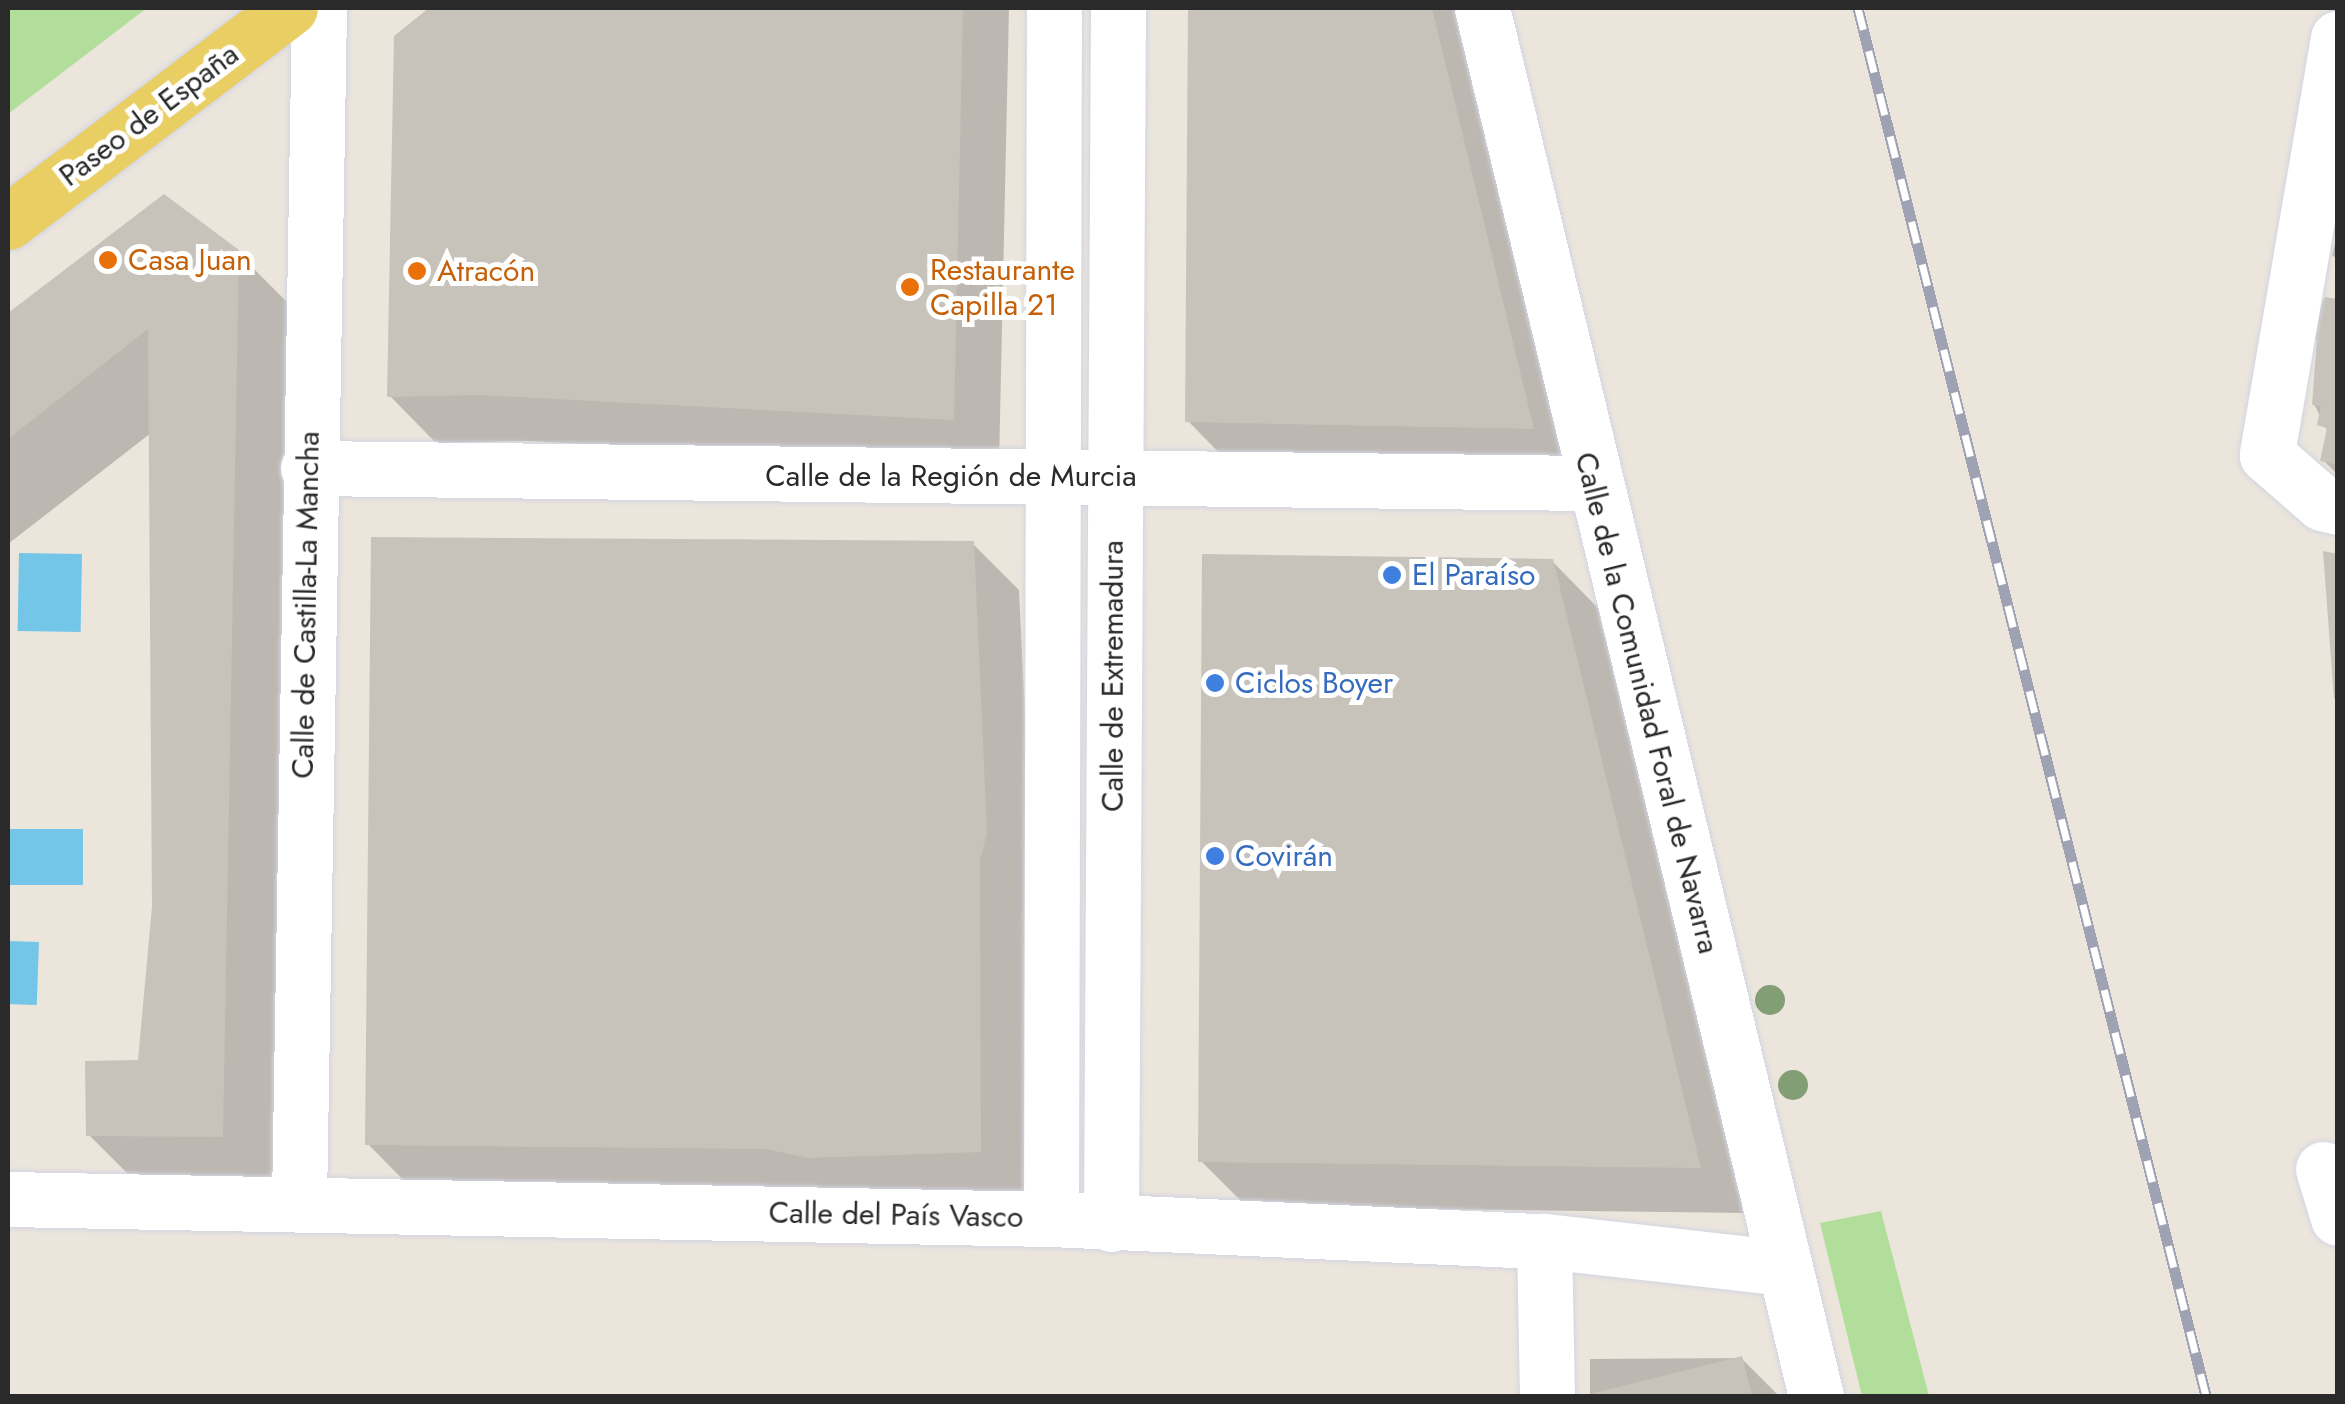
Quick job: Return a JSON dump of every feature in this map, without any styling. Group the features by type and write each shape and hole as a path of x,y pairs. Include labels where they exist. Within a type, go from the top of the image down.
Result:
{"main road":[{"name":"Paseo de España","path":"8,222 290,8"}],"street":[{"name":"Calle de Castilla-La Mancha","path":"299,1202 308,468 319,8"},
{"name":"Calle de Extremadura","path":"1052,1218 1050,478 1054,8"},
{"name":"Calle de Extremadura","path":"1111,1224 1118,8"},
{"name":"Calle de la Comunidad Foral de Navarra","path":"1482,8 1593,483 1816,1396"},
{"path":"2338,38 2267,455 2322,503 2338,507"},
{"name":"Calle de la Región de Murcia","path":"308,468 1593,483"},
{"name":"Calle del País Vasco","path":"8,1199 1052,1218 1111,1224 1544,1240 1784,1268"},
{"path":"1544,1240 1547,1396"}],"green space":[{"path":"8,8 147,8 8,114"},
{"path":"1881,1211 1929,1396 1862,1396 1820,1223"}],"water":[{"path":"19,553 82,554 81,632 18,631"},
{"path":"8,829 83,829 83,885 8,885"},
{"path":"8,941 39,942 37,1005 8,1004"}],"building":[{"path":"429,8 963,8 954,420 478,395 387,397 394,36"},
{"path":"1188,8 1432,8 1534,429 1185,422"},
{"path":"164,194 239,250 223,1137 86,1136 85,1061 138,1060 152,907 148,329 8,439 8,313"},
{"path":"2325,297 2338,299 2338,465 2320,461 2327,428 2317,425 2321,406 2312,405 2317,337 2307,334"},
{"path":"371,537 974,541 987,833 980,860 981,1152 809,1158 766,1149 365,1145"},
{"path":"2323,551 2338,554 2338,699 2334,699"},
{"path":"1202,554 1553,559 1701,1168 1198,1162"},
{"path":"1742,1356 1752,1396 1592,1396 1592,1393"}],"railway":[{"path":"1858,8 2206,1396"}],"place":[{"name":"Casa Juan","path":"108,260"},
{"name":"Atracón","path":"417,271"},
{"name":"Restaurante Capilla 21","path":"910,287"},
{"name":"El Paraíso","path":"1392,575"},
{"name":"Ciclos Boyer","path":"1215,683"},
{"name":"Covirán","path":"1215,856"}]}
